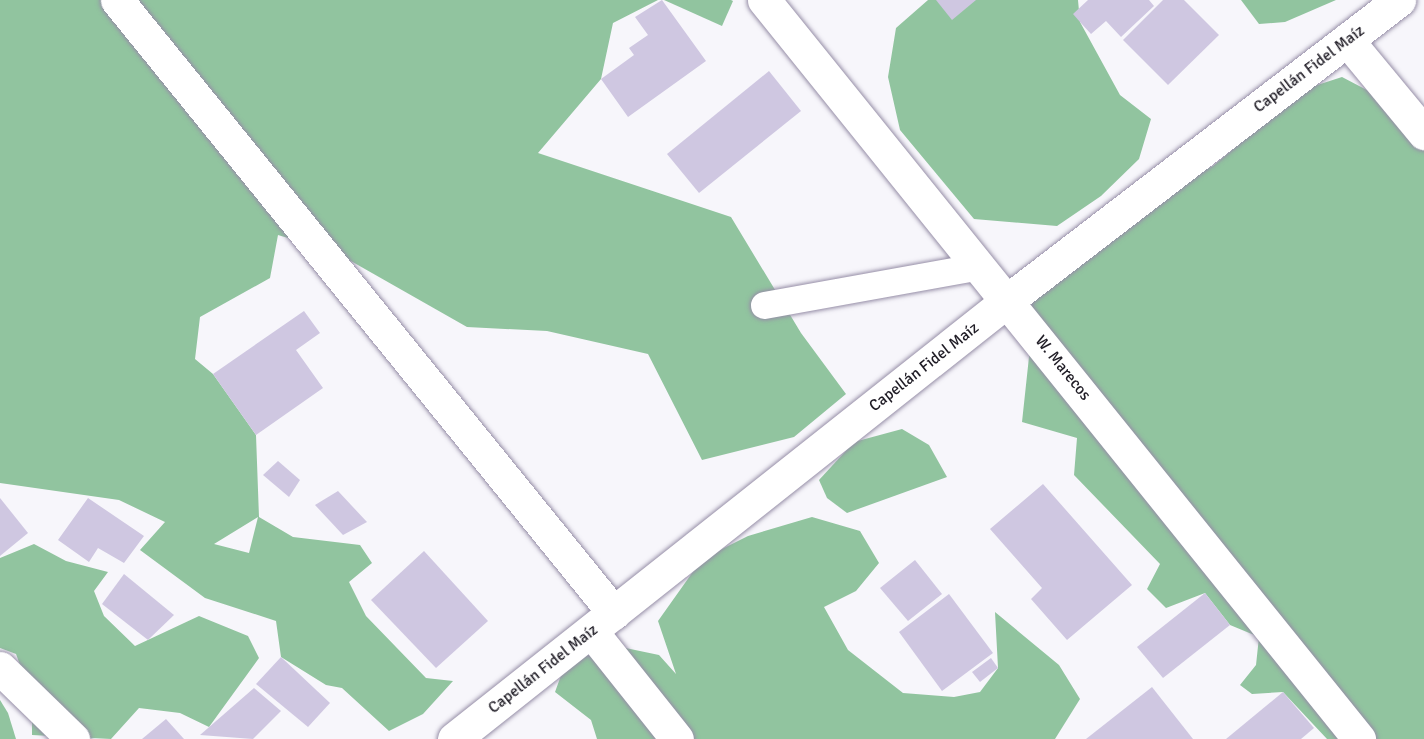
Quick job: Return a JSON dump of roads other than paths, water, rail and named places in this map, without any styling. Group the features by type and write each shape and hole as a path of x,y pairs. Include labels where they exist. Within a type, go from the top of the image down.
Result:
{"street":[{"path":"117,0 602,622 677,739"},
{"name":"W. Marecos","path":"764,0 981,266 1359,739"},
{"name":"Capellán Fidel Maíz","path":"454,739 1008,300 1399,0"},
{"path":"1347,40 1424,133"},
{"path":"0,668 73,739"}],"lane":[{"path":"764,305 981,266"}]}
